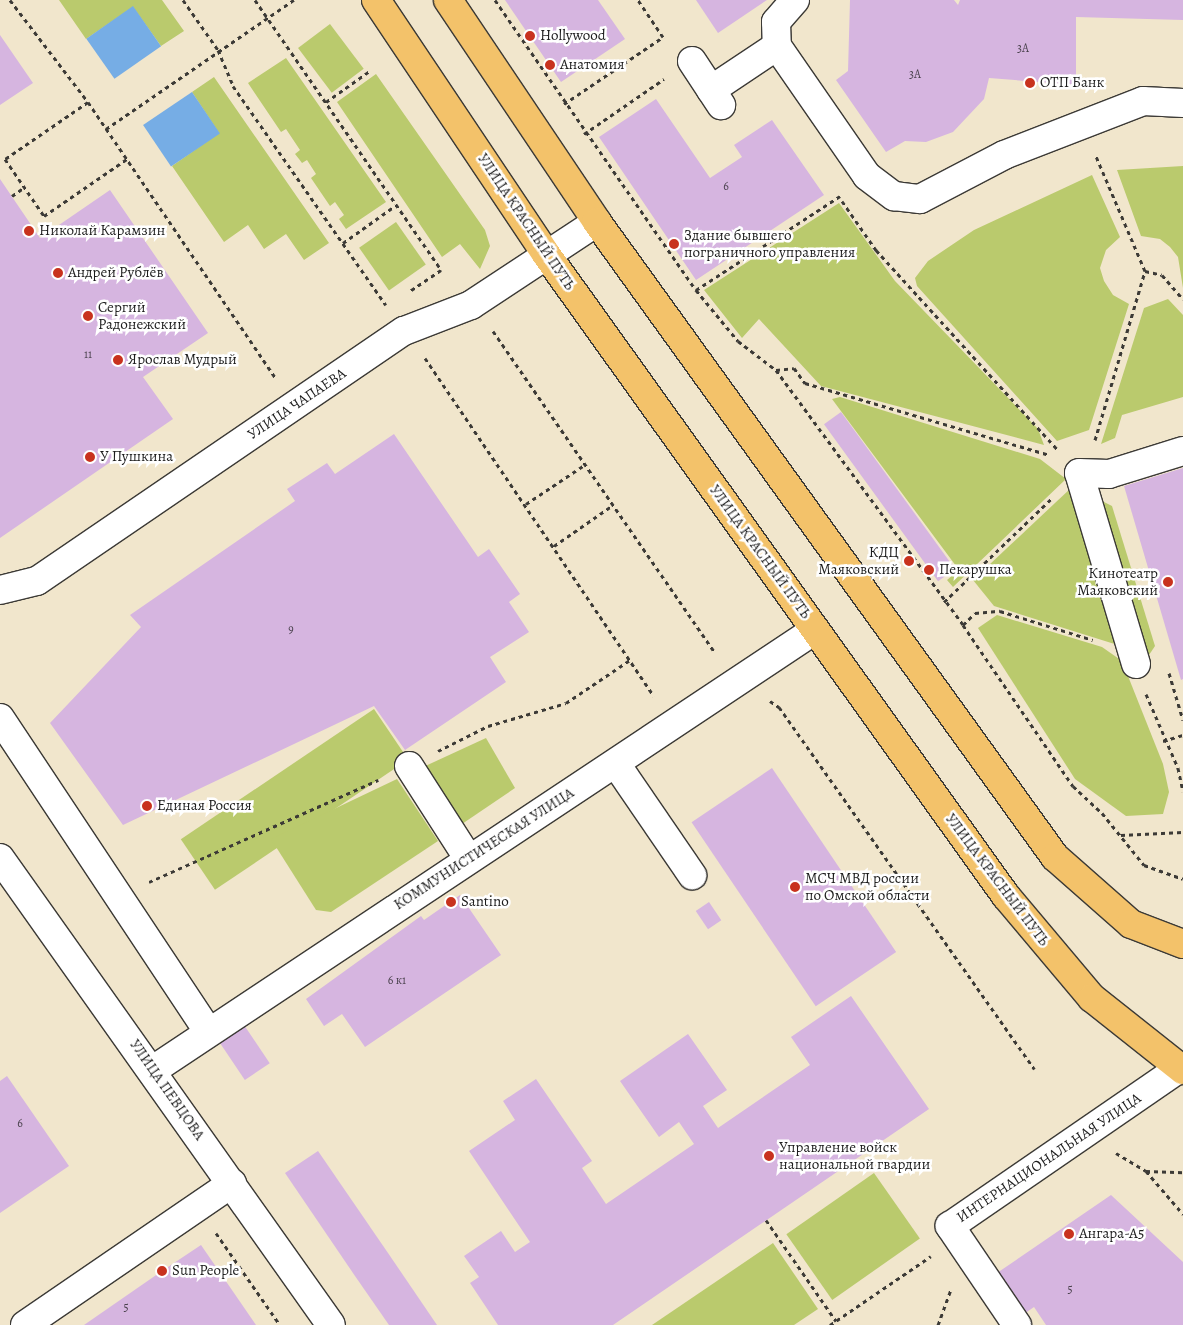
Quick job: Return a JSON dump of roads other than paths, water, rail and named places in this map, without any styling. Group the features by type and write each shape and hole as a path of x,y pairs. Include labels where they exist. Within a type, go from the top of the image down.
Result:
{"main road":[{"name":"УЛИЦА КРАСНЫЙ ПУТЬ","path":"376,0 546,254 815,630 1060,964 1092,998 1182,1069"},
{"path":"448,0 597,222 1055,857 1131,924 1183,944"}],"street":[{"path":"795,0 776,22 777,46 867,176 894,196 920,199 1004,155 1143,101 1183,103"},
{"path":"692,61 716,98 777,46"},
{"name":"УЛИЦА ЧАПАЕВА","path":"0,590 37,581 404,331 471,305 597,222"},
{"path":"1136,664 1074,467 1109,474 1183,451"},
{"name":"КОММУНИСТИЧЕСКАЯ УЛИЦА","path":"153,1070 208,1031 468,858 674,726 815,630"},
{"path":"0,718 116,897 208,1031"},
{"path":"616,764 692,875"},
{"path":"409,766 468,858"},
{"name":"УЛИЦА ПЕВЦОВА","path":"0,858 153,1070 331,1325"},
{"name":"ИНТЕРНАЦИОНАЛЬНАЯ УЛИЦА","path":"1017,1325 950,1226 1182,1069"},
{"path":"25,1325 232,1184"}],"water":[{"path":"133,6 161,46 114,79 86,39"},
{"path":"192,92 220,133 171,166 143,125"}],"place":[{"name":"Hollywood","path":"530,36"},
{"name":"Анатомия","path":"550,65"},
{"name":"ОТП Банк","path":"1030,83"},
{"name":"Николай Карамзин","path":"29,231"},
{"name":"Здание бывшего пограничного управления","path":"674,244"},
{"name":"Андрей Рублёв","path":"58,273"},
{"name":"Сергий Радонежский","path":"88,316"},
{"name":"Ярослав Мудрый","path":"118,360"},
{"name":"У Пушкина","path":"90,457"},
{"name":"КДЦ Маяковский","path":"909,561"},
{"name":"Пекарушка","path":"929,570"},
{"name":"Кинотеатр Маяковский","path":"1168,582"},
{"name":"Единая Россия","path":"147,806"},
{"name":"МСЧ МВД россии по Омской области","path":"795,887"},
{"name":"Santino","path":"451,902"},
{"name":"Управление войск национальной гвардии","path":"769,1156"},
{"name":"Ангара-А5","path":"1069,1234"},
{"name":"Sun People","path":"162,1271"}]}
